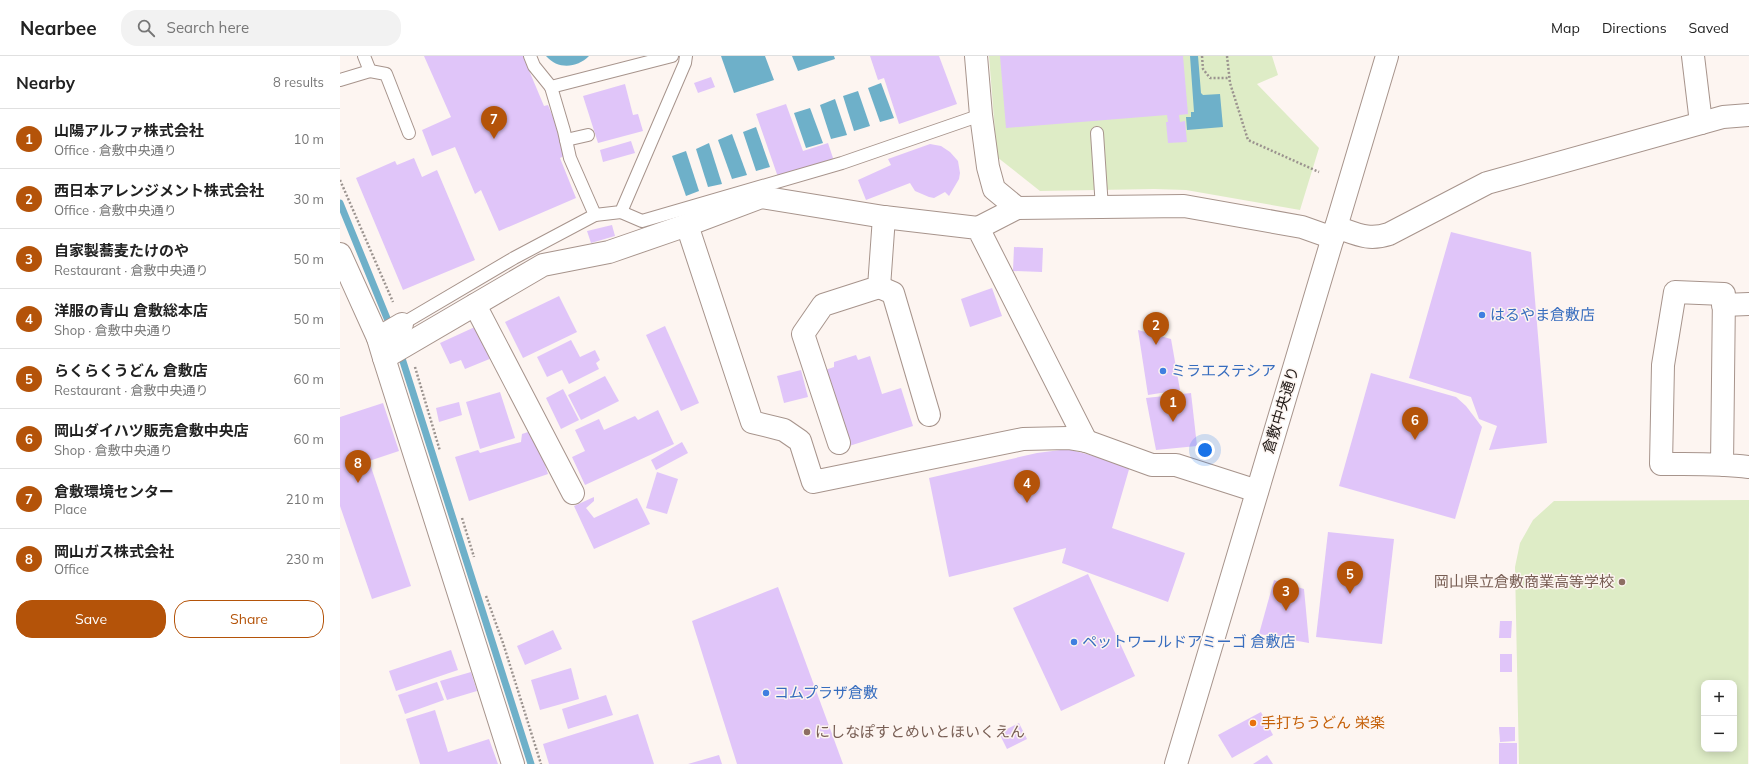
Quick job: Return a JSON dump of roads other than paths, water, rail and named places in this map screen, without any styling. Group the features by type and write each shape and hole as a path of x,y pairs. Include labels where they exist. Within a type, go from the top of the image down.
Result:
{"street":[{"path":"976,56 981,115 988,167 994,189 1017,208"},
{"name":"倉敷中央通り","path":"1176,764 1387,56"},
{"path":"1692,56 1701,123"},
{"path":"394,353 542,265 609,252 761,197 884,217 978,228 1017,208 1184,206 1334,233 1378,238 1389,234 1487,182 1723,117 1749,115"},
{"path":"879,287 884,217"},
{"path":"687,225 752,422 784,430 800,441 813,482 1022,439 1068,438 1086,441 1152,465 1176,465 1257,491"},
{"path":"978,228 1086,441"},
{"path":"340,254 391,330 394,353 514,764"},
{"path":"839,443 803,334 823,304 879,287 893,293 929,415"},
{"path":"1722,465 1724,294 1675,292 1663,364 1661,464 1749,467"},
{"path":"1723,304 1749,304"},
{"path":"475,306 573,493"}],"lane":[{"path":"364,56 370,71"},
{"path":"530,56 534,66 551,87 570,158 595,215"},
{"path":"551,87 672,56"},
{"path":"622,212 685,63 686,56"},
{"path":"340,80 370,71 386,74 408,134"},
{"path":"391,330 514,258 595,215 622,212 642,222 842,162 981,115"},
{"path":"1097,133 1102,208"},
{"path":"566,140 588,135"}],"water":[{"path":"546,56 589,56 579,63 568,66 556,64"},
{"path":"721,56 765,56 774,80 734,93"},
{"path":"792,56 834,56 835,59 798,71"},
{"path":"1190,56 1198,56 1201,93 1203,95 1220,94 1223,127 1187,130 1186,117 1191,117 1191,112 1194,112"},
{"path":"881,83 894,118 880,122 868,88"},
{"path":"858,91 870,126 854,131 843,96"},
{"path":"835,99 847,135 831,139 820,105"},
{"path":"810,108 823,143 806,148 794,113"},
{"path":"756,127 770,167 756,171 743,132"},
{"path":"732,134 747,175 732,179 718,140"},
{"path":"709,143 722,184 708,187 696,149"},
{"path":"686,151 699,191 686,196 672,156"}],"waterway":[{"path":"340,203 391,328"},
{"path":"400,352 531,764"}],"place":[{"name":"倉敷環境センター","path":"494,139"},
{"name":"はるやま倉敷店","path":"1482,315"},
{"name":"西日本アレンジメント株式会社","path":"1156,345"},
{"name":"ミラエステシア","path":"1163,371"},
{"name":"山陽アルファ株式会社","path":"1173,422"},
{"name":"岡山ダイハツ販売倉敷中央店","path":"1415,440"},
{"name":"岡山ガス株式会社","path":"358,483"},
{"name":"洋服の青山 倉敷総本店","path":"1027,503"},
{"name":"岡山県立倉敷商業高等学校","path":"1622,582"},
{"name":"らくらくうどん 倉敷店","path":"1350,594"},
{"name":"自家製蕎麦たけのや","path":"1286,611"},
{"name":"ペットワールドアミーゴ 倉敷店","path":"1074,642"},
{"name":"コムプラザ倉敷","path":"766,693"},
{"name":"手打ちうどん 栄楽","path":"1253,723"},
{"name":"にしなぽすとめいとほいくえん","path":"807,732"}]}
